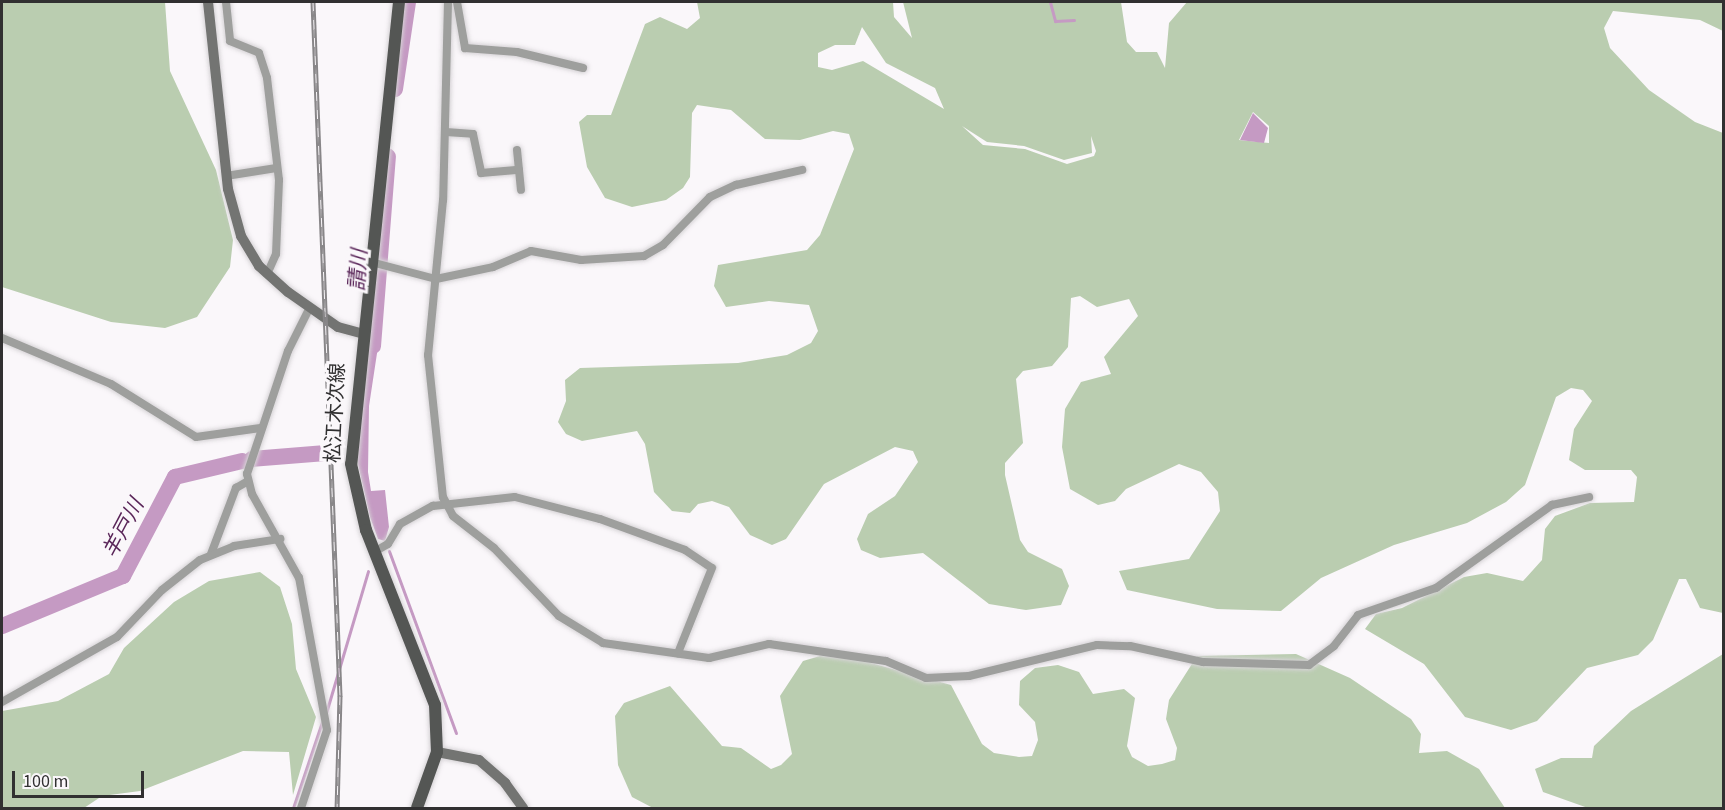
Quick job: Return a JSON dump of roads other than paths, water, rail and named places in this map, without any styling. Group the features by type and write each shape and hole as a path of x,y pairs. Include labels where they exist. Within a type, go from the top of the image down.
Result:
{"main road":[{"name":"松江木次線","path":"399,2 374,262 361,333 351,464 374,552 426,675 435,705 437,752 417,808"}],"street":[{"path":"208,2 226,176 241,236 267,274 309,309 339,327 361,333"},
{"path":"226,2 230,41 259,53 265,65 276,168 276,254 267,274"},
{"path":"448,2 446,132 428,372 447,506 560,616 588,636 708,658 769,644 886,662 926,678 969,676 1097,645 1130,646 1203,662 1309,665 1334,646 1358,615 1436,588 1552,505 1589,497"},
{"path":"457,2 465,48 517,52 583,68"},
{"path":"446,132 471,132 481,173 519,170"},
{"path":"517,150 521,190"},
{"path":"226,176 276,168"},
{"path":"374,262 436,279 493,267 531,250 581,260 644,256 663,245 710,197 736,185 802,170"},
{"path":"301,808 327,730 301,587 280,539 248,481 247,463 309,309"},
{"path":"2,338 111,384 196,437 260,428"},
{"path":"211,554 236,488 248,481"},
{"path":"374,552 388,544 400,524 428,507 526,499 600,519 706,562 713,576 678,653"},
{"path":"2,702 117,637 169,583 211,554 280,539"},
{"path":"437,752 479,760 505,783 523,808"}],"waterway":[{"name":"請川","path":"395,89 408,2"},
{"path":"1050,2 1055,21 1074,20"},
{"name":"請川","path":"373,346 388,157"},
{"name":"羊戸川","path":"252,459 326,453"},
{"name":"羊戸川","path":"2,626 123,576 175,477 242,461"},
{"path":"389,551 456,733"},
{"name":"請川","path":"326,713 368,571"},
{"path":"293,808 322,722"}],"railway":[{"path":"313,2 340,696 337,808"}]}
